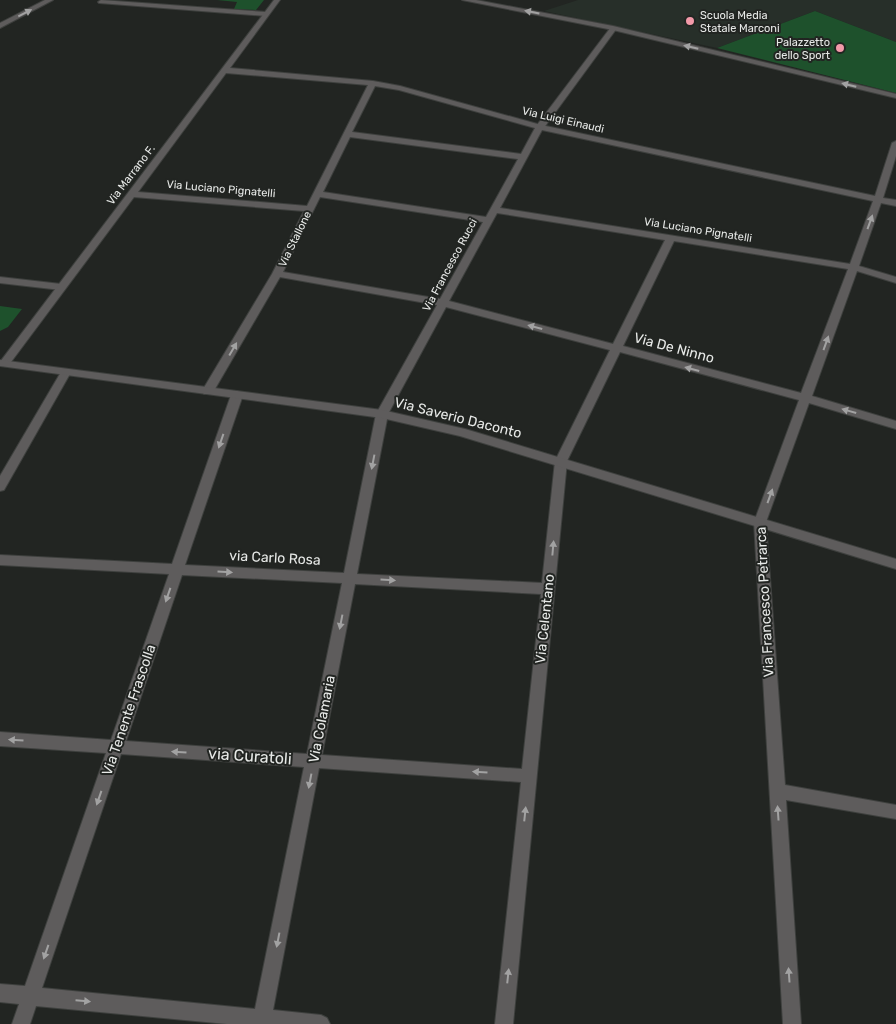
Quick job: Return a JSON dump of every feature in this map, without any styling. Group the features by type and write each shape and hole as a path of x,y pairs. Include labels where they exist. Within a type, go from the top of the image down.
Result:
{"street":[{"path":"0,26 50,0"},
{"name":"Via Marrano F.","path":"2,364 277,0"},
{"path":"465,0 613,28 896,96"},
{"path":"101,2 266,14"},
{"name":"Via Francesco Rucci","path":"382,414 540,127 613,28"},
{"name":"Via Luigi Einaudi","path":"223,70 373,83 400,88 540,127 896,203"},
{"name":"Via Stallone","path":"208,392 277,274 373,83"},
{"path":"348,134 523,157"},
{"name":"Via Francesco Petrarca","path":"792,1024 760,522 878,199 896,143"},
{"name":"Via Luciano Pignatelli","path":"131,194 310,209"},
{"path":"318,194 489,220"},
{"name":"Via Luciano Pignatelli","path":"494,210 853,268 896,280"},
{"name":"Via Celentano","path":"504,1024 561,461 670,239"},
{"name":"Via De Ninno","path":"277,274 444,303 806,398 896,425"},
{"path":"0,280 61,287"},
{"name":"Via Saverio Daconto","path":"2,364 382,414 462,432 896,564"},
{"path":"0,487 66,372"},
{"name":"Via Tenente Frascolla","path":"21,1024 237,395"},
{"name":"Via Colamaria","path":"262,1021 382,414"},
{"name":"via Carlo Rosa","path":"0,560 549,589"},
{"name":"via Curatoli","path":"0,739 529,776"},
{"path":"776,791 896,812"},
{"path":"0,993 262,1021 321,1024"}],"shaded area":[{"name":"Scuola Media Statale Marconi","path":"578,0 896,0 896,42 815,11 717,48 544,11"}],"green space":[{"path":"217,0 264,0 256,10 234,9 237,2"},
{"name":"Palazzetto dello Sport","path":"815,11 896,42 896,93 717,48"},
{"path":"0,306 22,309 8,327 0,331"}],"place":[{"name":"Scuola Media Statale Marconi","path":"690,21"},
{"name":"Palazzetto dello Sport","path":"840,48"}]}
